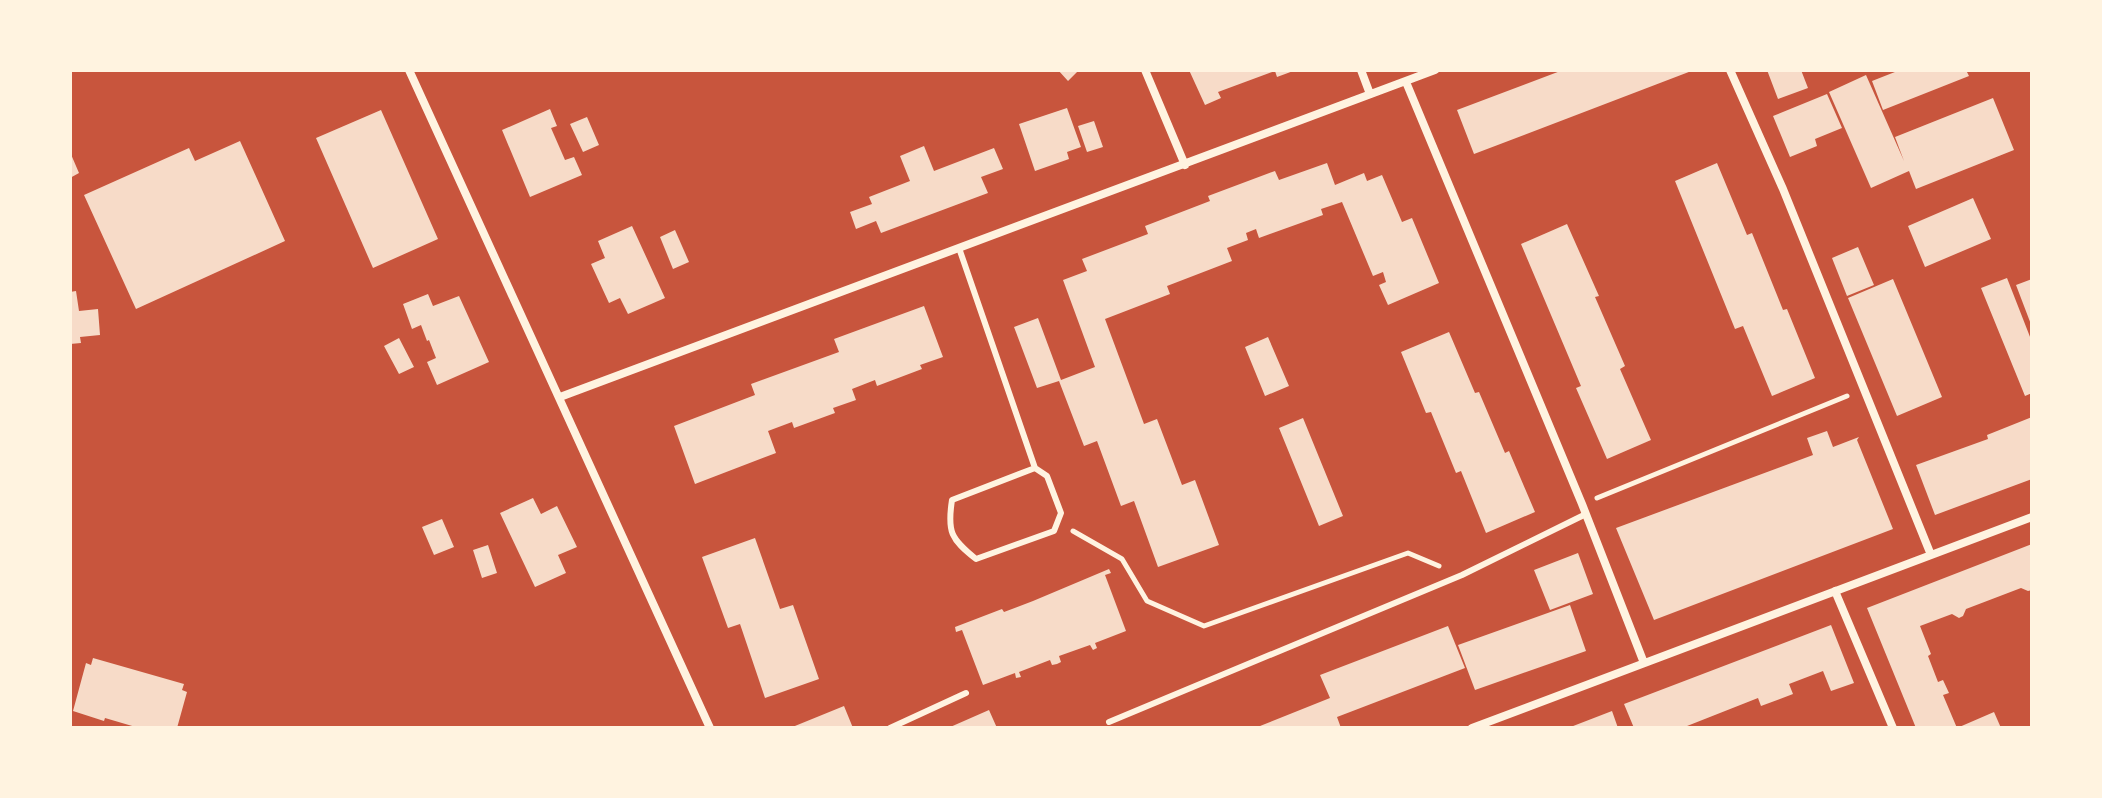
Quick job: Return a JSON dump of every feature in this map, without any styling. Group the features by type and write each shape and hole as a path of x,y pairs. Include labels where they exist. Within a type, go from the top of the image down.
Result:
{"street":[{"path":"409,70 710,728"},
{"path":"1145,70 1185,165"},
{"path":"1361,70 1370,94"},
{"path":"560,397 1024,221 1185,165 1435,70"},
{"path":"1730,70 1783,189 1931,555"},
{"path":"1406,82 1582,504 1644,663"},
{"path":"1472,728 2032,517"},
{"path":"1835,591 1893,728"}],"lane":[{"path":"959,248 1035,468 1047,476 1061,513 1054,531 976,559 955,543 948,524 952,500 1035,468"},
{"path":"1109,722 1462,575 1586,514"},
{"path":"890,728 966,693"}],"path":[{"path":"1582,504 1862,389"},
{"path":"1057,523 1122,559 1147,601 1204,626 1408,553 1462,575"}],"building":[{"path":"1058,70 1079,70 1068,81"},
{"path":"1189,70 1296,70 1277,77 1275,71 1218,92 1221,98 1205,105"},
{"path":"1563,70 1694,70 1474,154 1457,110"},
{"path":"1767,70 1801,70 1808,88 1778,99"},
{"path":"1900,70 1966,70 1969,76 1883,110 1872,81"},
{"path":"1866,75 1904,161 1895,137 1993,98 2014,150 1916,189 1909,171 1871,188 1829,92"},
{"path":"1827,94 1842,128 1815,139 1817,146 1790,157 1773,116"},
{"path":"1067,108 1081,147 1067,152 1069,159 1035,171 1019,124"},
{"path":"550,109 557,126 551,128 565,160 574,157 582,175 530,197 502,130"},
{"path":"381,110 438,239 373,268 316,138"},
{"path":"587,117 599,145 583,152 570,124"},
{"path":"1094,121 1103,147 1087,152 1078,126"},
{"path":"240,141 285,241 136,309 84,195 189,148 195,161"},
{"path":"924,146 934,171 994,148 1003,169 981,177 988,193 881,233 876,221 856,229 850,212 872,204 869,197 910,181 900,156"},
{"path":"70,152 79,173 70,178"},
{"path":"1327,163 1335,185 1364,173 1367,181 1382,175 1402,222 1412,218 1439,283 1388,305 1379,285 1386,282 1383,272 1373,276 1342,202 1321,209 1323,215 1259,238 1256,229 1246,233 1248,240 1227,248 1232,261 1167,286 1170,294 1105,319 1144,424 1157,419 1182,485 1195,480 1219,545 1158,567 1134,501 1121,506 1097,441 1084,446 1059,381 1037,388 1014,327 1038,318 1061,380 1095,367 1063,280 1087,271 1082,259 1148,234 1145,226 1210,201 1208,196 1275,171 1279,180"},
{"path":"1717,163 1747,235 1752,233 1783,310 1787,309 1815,378 1772,396 1743,326 1735,329 1675,181"},
{"path":"1973,198 1991,239 1925,267 1908,226"},
{"path":"1567,224 1599,296 1595,297 1625,366 1620,369 1651,440 1607,459 1576,388 1581,386 1521,244"},
{"path":"632,226 665,298 628,314 620,298 609,303 591,264 605,258 598,241"},
{"path":"675,230 689,262 673,269 660,237"},
{"path":"1858,247 1874,285 1847,296 1832,258"},
{"path":"2007,278 2032,342 2032,393 2025,396 1981,288"},
{"path":"1893,279 1942,397 1897,416 1848,298"},
{"path":"2032,279 2032,327 2016,285"},
{"path":"76,291 79,311 98,309 100,335 80,337 81,343 70,344 70,292"},
{"path":"428,294 433,306 459,296 489,362 437,385 427,362 436,358 429,340 421,325 412,329 403,304"},
{"path":"924,306 943,357 920,365 922,369 877,386 875,380 852,389 856,400 833,408 835,413 794,428 792,422 768,431 776,453 695,484 674,426 755,395 751,384 839,352 834,339"},
{"path":"1449,332 1505,453 1509,451 1535,512 1486,533 1461,471 1456,473 1431,412 1426,413 1401,352"},
{"path":"1268,337 1289,386 1265,396 1245,347"},
{"path":"399,338 414,367 399,374 384,346"},
{"path":"2032,417 2032,479 1935,515 1916,465 1988,439 1987,435"},
{"path":"1303,418 1343,516 1319,526 1279,428"},
{"path":"1827,431 1833,447 1859,437 1857,440 1893,529 1654,620 1616,528 1813,455 1807,438"},
{"path":"533,498 541,514 557,506 577,547 558,555 566,573 535,587 500,513"},
{"path":"442,519 454,547 434,555 422,527"},
{"path":"755,538 780,609 793,605 819,679 765,698 740,624 728,628 702,557"},
{"path":"2032,544 2032,590 2021,588 1966,609 1959,618 1952,614 1920,626 1938,682 1943,680 1949,693 1943,695 1957,728 1916,728 1867,608"},
{"path":"488,545 497,573 482,578 473,550"},
{"path":"1578,553 1593,594 1550,610 1534,570"},
{"path":"1109,569 1111,573 1105,575 1126,631 1095,643 1097,648 1093,650 1090,645 1059,656 1061,662 1057,664 1052,665 1050,660 1019,672 1021,677 1016,678 1015,673 983,685 962,630 956,632 955,627 1002,609 1004,612"},
{"path":"1570,605 1586,651 1475,690 1458,645"},
{"path":"1831,625 1854,683 1831,691 1823,671 1789,684 1793,694 1761,706 1758,698 1682,728 1634,728 1624,704"},
{"path":"1448,626 1465,668 1337,717 1341,728 1255,728 1330,698 1320,675"},
{"path":"93,658 184,684 182,690 187,692 177,728 139,728 73,711 86,663 91,665"},
{"path":"844,706 853,728 790,728"},
{"path":"989,710 997,728 948,728"},
{"path":"1612,711 1618,728 1568,728"},
{"path":"1994,712 2001,728 1957,728"}]}
